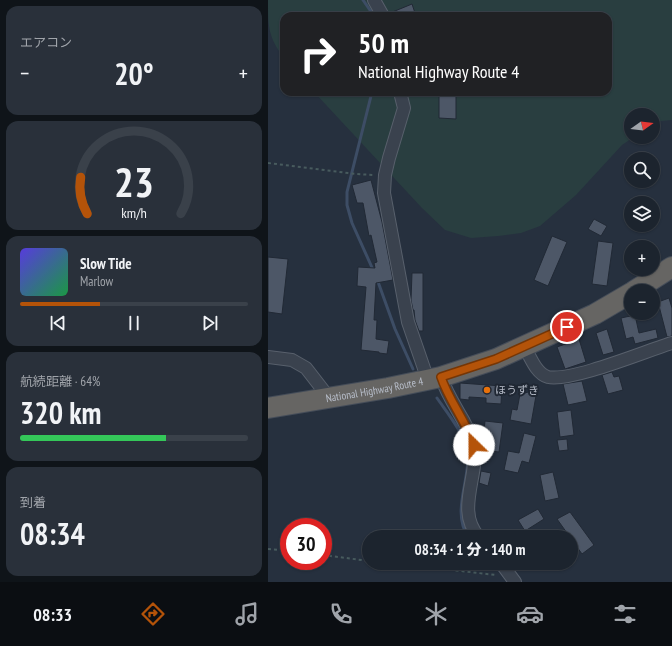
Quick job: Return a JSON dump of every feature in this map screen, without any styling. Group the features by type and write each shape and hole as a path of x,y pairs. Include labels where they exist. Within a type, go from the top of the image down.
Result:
{"highway":[{"path":"645,284 672,267"},
{"name":"National Highway Route 4","path":"268,408 330,399 435,378 496,359 595,314 624,297"}],"street":[{"path":"374,0 381,12"},
{"path":"401,96 404,108 385,175 384,193 408,322 435,378 444,387 474,445 467,510 470,524 474,530"},
{"path":"524,346 539,371 548,377 566,377 672,343"},
{"path":"268,357 292,360 306,368 330,399"},
{"path":"506,570 515,582"}],"path":[{"path":"268,163 356,174 385,175"},
{"path":"268,549 280,550"},
{"path":"332,556 362,560"},
{"path":"449,570 500,576"}],"green space":[{"path":"268,0 672,0 672,120 660,122 660,108 624,108 624,144 576,195 540,226 521,233 471,238 445,230 422,208 318,96 612,96 612,12 280,12 280,52 272,37 269,24"}],"building":[{"path":"412,4 415,12 392,12"},
{"path":"439,96 456,96 456,119 439,118"},
{"path":"371,180 382,222 393,280 376,283 374,320 377,320 376,339 389,341 387,354 361,350 366,287 357,286 358,267 375,268 374,263 377,262 371,235 369,236 363,203 357,203 352,185"},
{"path":"594,219 607,226 601,236 588,229"},
{"path":"552,236 567,242 548,286 534,280"},
{"path":"598,241 613,243 607,286 592,284"},
{"path":"268,257 288,259 282,314 268,312"},
{"path":"412,273 423,273 423,331 419,331 411,300"},
{"path":"669,298 672,308 672,336 667,337 660,310 660,301"},
{"path":"624,317 624,320 636,320 639,333 656,329 658,338 635,344 633,337 626,339 621,318"},
{"path":"607,329 614,352 603,355 596,333"},
{"path":"579,339 586,362 565,369 557,347"},
{"path":"612,372 614,377 619,376 623,390 608,394 602,375"},
{"path":"582,381 587,401 568,405 563,384"},
{"path":"460,383 502,386 501,404 486,403 486,398 469,397 469,400 460,399"},
{"path":"537,390 531,424 510,420 512,409 517,410 520,394"},
{"path":"571,410 574,435 560,437 557,412"},
{"path":"485,421 503,423 499,452 490,451 489,458 482,457"},
{"path":"524,433 536,436 529,463 522,461 518,473 504,470 508,451 519,453"},
{"path":"567,439 568,450 559,451 557,440"},
{"path":"481,471 491,473 488,486 479,483"},
{"path":"553,472 559,498 545,501 540,475"},
{"path":"538,509 544,519 527,530 524,530 518,520"},
{"path":"570,512 594,545 582,554 578,548 578,530 565,530 557,519"}],"waterway":[{"path":"363,0 371,12"},
{"path":"371,96 347,192 347,205 352,223 374,272"},
{"path":"377,279 395,329 413,369"},
{"path":"437,398 458,428 466,446 468,457 461,515 465,530"}],"place":[{"name":"ほうずき","path":"487,390"}],"route":[{"path":"474,445 444,387 441,377 496,359 567,327"}]}
